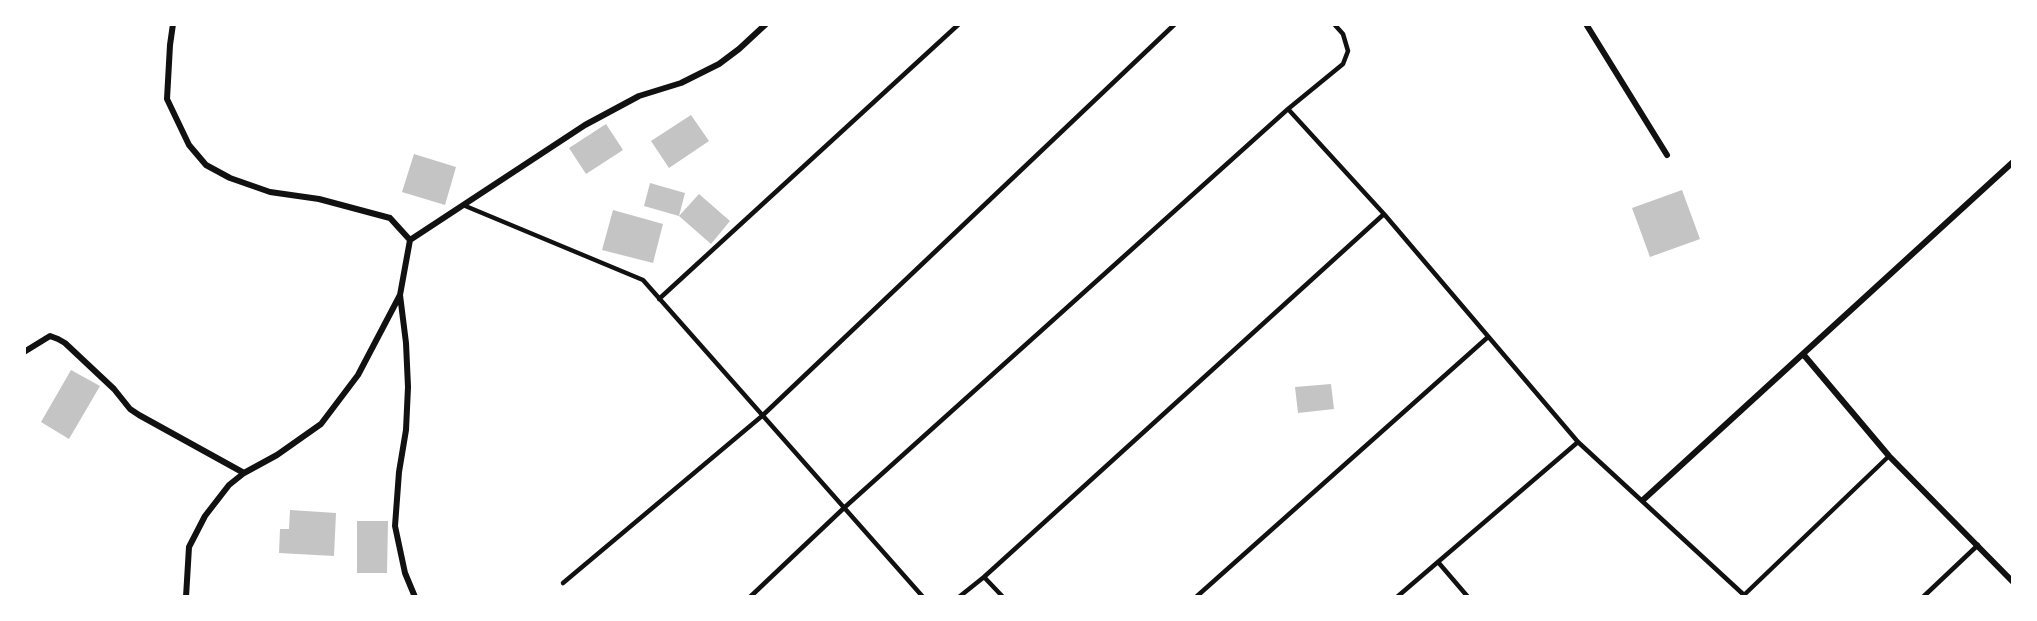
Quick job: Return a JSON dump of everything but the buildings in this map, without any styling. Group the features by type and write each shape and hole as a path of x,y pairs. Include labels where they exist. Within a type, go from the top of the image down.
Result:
{"street":[{"path":"173,24 167,99 189,145 206,165 230,178 270,192 319,199 390,218 410,240"},
{"path":"186,597 189,547 205,516 229,485 321,424 358,375 400,295 410,240 585,125 639,96 681,83 719,64 766,24"},
{"path":"1586,24 1667,155"},
{"path":"1643,500 2013,162"},
{"path":"400,295 406,343 408,387 406,429 399,472 395,526 405,573 415,597"},
{"path":"24,352 50,336 58,339 114,389 130,409 244,473"},
{"path":"1803,354 1889,456 2013,582"}],"lane":[{"path":"658,299 960,24"},
{"path":"563,583 762,416 1175,24"},
{"path":"750,597 845,507 1288,109 1343,64 1348,51 1343,34 1334,24"},
{"path":"1288,109 1384,214 1578,442 1643,500 1743,596 1889,456"},
{"path":"463,205 643,280 923,597"},
{"path":"959,597 984,577 1384,214"},
{"path":"1196,597 1488,337"},
{"path":"1397,597 1578,442"},
{"path":"1923,597 1978,545"},
{"path":"1438,562 1468,597"},
{"path":"984,577 1003,597"}]}
